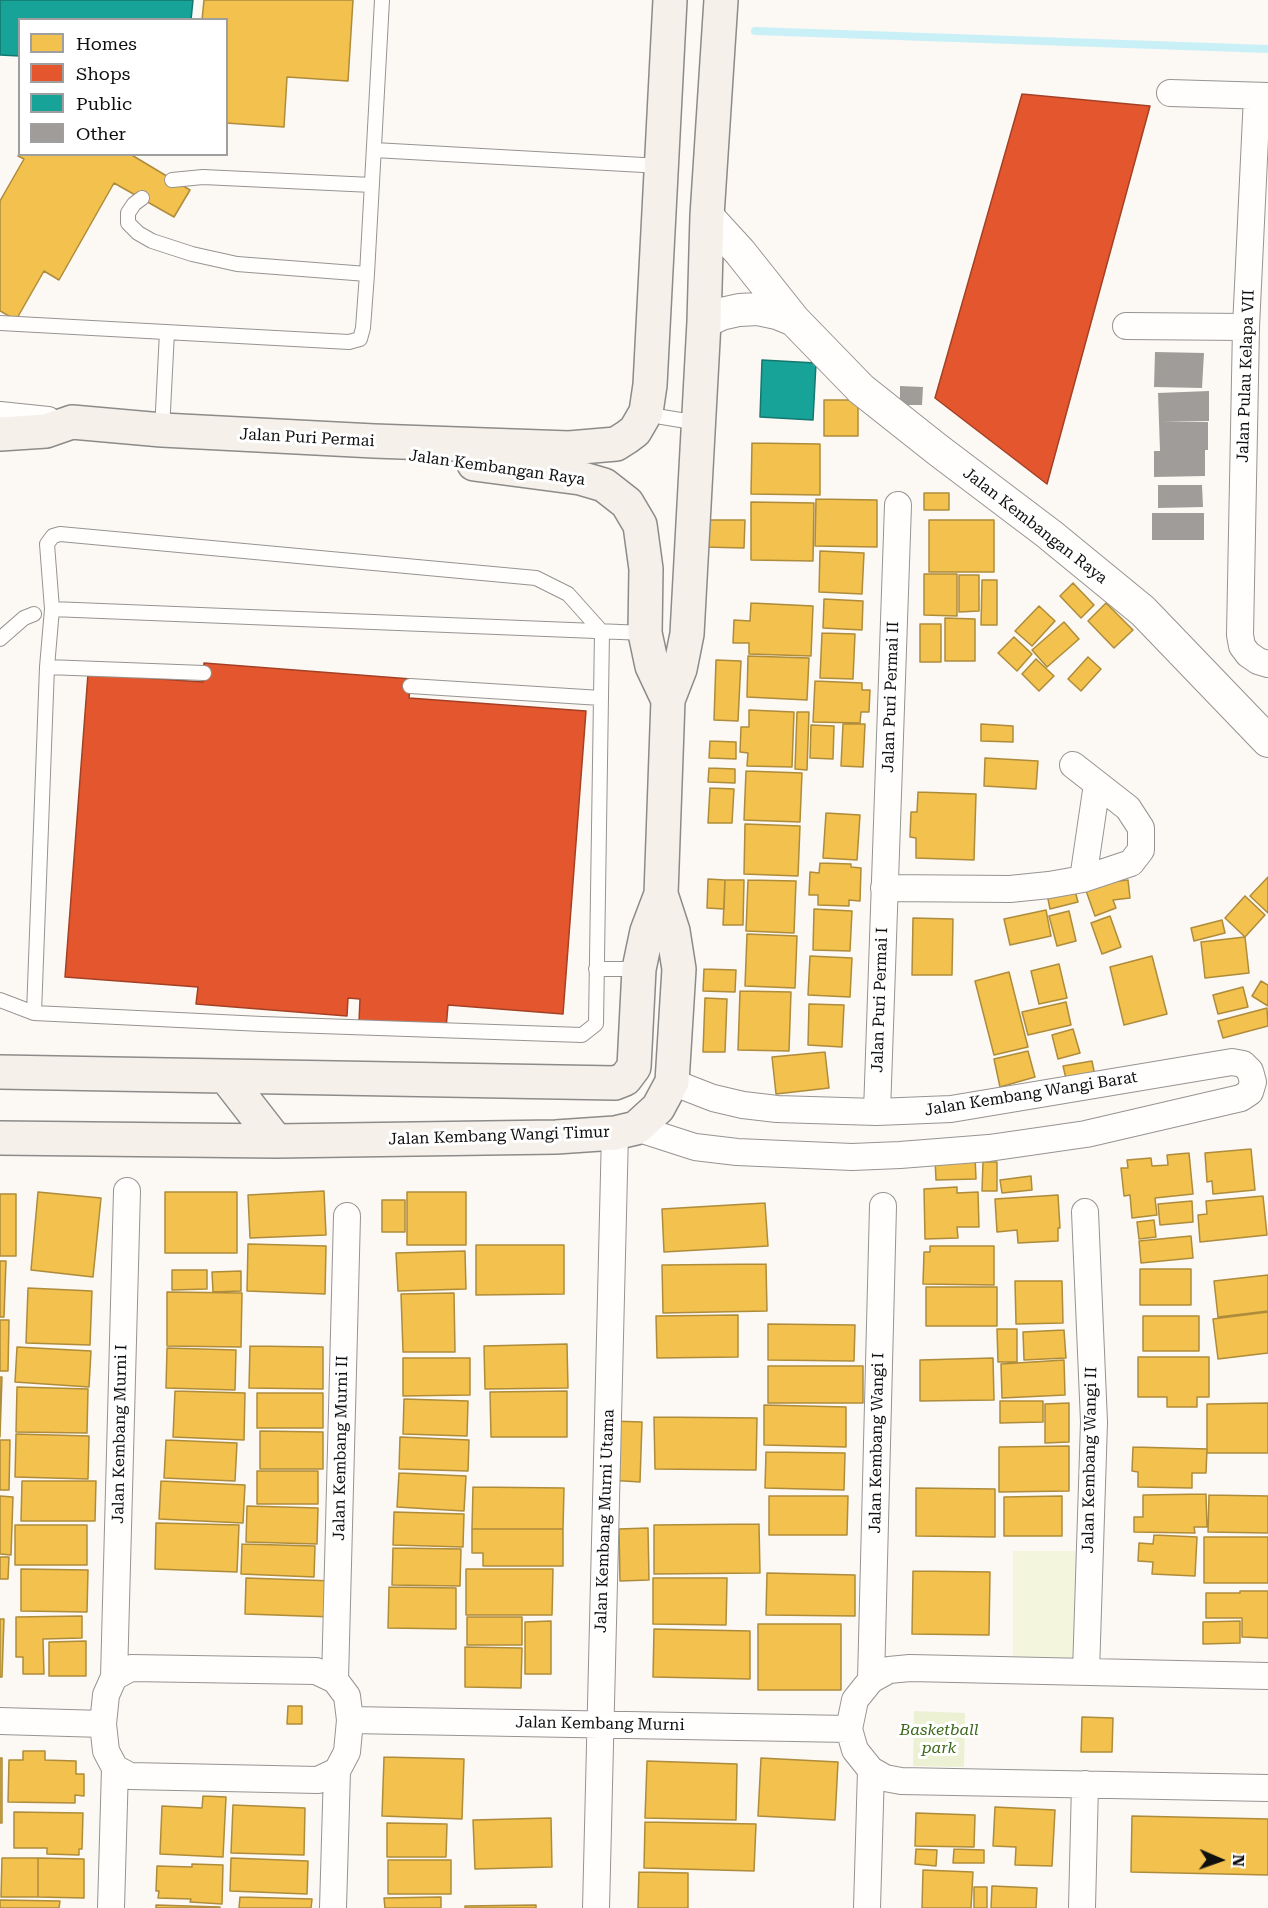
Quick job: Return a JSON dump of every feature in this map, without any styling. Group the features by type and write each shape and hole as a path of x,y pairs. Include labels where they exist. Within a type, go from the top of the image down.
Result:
{"main road":[{"path":"646,411 650,386 646,165 670,0"},
{"name":"Jalan Kembangan Raya","path":"227,1077 615,1083 625,1079 634,1067 639,969 647,931 661,894 668,700 680,669 687,634 704,322 707,216 721,0"},
{"name":"Jalan Puri Permai","path":"0,434 46,431 72,422 162,414 374,441 569,448 616,444 635,431 646,411"},
{"name":"Jalan Kembangan Raya","path":"374,441 403,455 569,476 604,485 627,503 640,525 646,569 645,633 652,666 668,700"},
{"name":"Jalan Kembangan Raya","path":"626,1131 658,1108 672,1082 679,969 674,931 661,894"},
{"path":"0,1072 227,1077 276,1141"},
{"name":"Jalan Kembang Wangi Timur","path":"0,1138 276,1141 556,1137 626,1131"}],"street":[{"path":"1170,93 1263,96"},
{"name":"Jalan Pulau Kelapa VII","path":"1258,659 1242,646 1240,635 1246,327 1263,96"},
{"name":"Jalan Kembangan Raya","path":"707,216 740,252 794,320 861,389 1049,534 1143,611 1268,741"},
{"name":"Jalan Kembangan Raya","path":"704,322 721,314 758,309 794,320"},
{"path":"1126,326 1246,327"},
{"path":"0,415 72,422"},
{"name":"Jalan Puri Permai II","path":"884,888 898,506"},
{"path":"884,888 1010,889 1083,879 1131,863 1141,850 1141,828 1128,808 1073,765"},
{"path":"1083,879 1097,784"},
{"name":"Jalan Puri Permai I","path":"877,1112 884,888"},
{"name":"Jalan Kembang Wangi Barat","path":"672,1082 713,1098 743,1105 777,1109 877,1112 951,1109 1232,1062 1243,1064 1250,1071 1253,1082 1250,1092 1241,1098"},
{"name":"Jalan Kembang Wangi Timur","path":"626,1131 695,1147 737,1152 852,1157 900,1155 989,1148 1086,1134 1241,1098"},
{"name":"Jalan Kembang Murni Utama","path":"596,1908 599,1725 626,1131"},
{"name":"Jalan Kembang Murni I","path":"115,1768 106,1752 103,1724 106,1695 114,1677 127,1191"},
{"name":"Jalan Kembang Wangi I","path":"871,1680 883,1206"},
{"name":"Jalan Kembang Wangi II","path":"1085,1212 1094,1422 1086,1672"},
{"name":"Jalan Kembang Murni II","path":"335,1680 347,1216"},
{"path":"114,1677 131,1668 315,1671 335,1680 346,1696 350,1720 347,1752 337,1771 333,1908"},
{"path":"1268,1676 910,1668 889,1670 871,1680 855,1700 849,1729 855,1750 871,1770 885,1778 901,1781 1268,1788"},
{"name":"Jalan Kembang Murni","path":"350,1720 849,1729"},
{"path":"0,1721 103,1724"},
{"path":"111,1908 115,1768 130,1776 318,1780 337,1771"},
{"path":"867,1908 871,1770"},
{"path":"1082,1908 1085,1784"}],"lane":[{"path":"0,323 349,342 360,339 363,328 367,274 382,0"},
{"path":"374,150 646,165"},
{"path":"172,180 203,177 372,185"},
{"path":"142,198 128,213 129,223 138,233 152,241 192,254 237,264 367,274"},
{"path":"162,414 167,332"},
{"path":"646,411 662,417 699,423"},
{"path":"0,1000 34,1013 262,1024 582,1035 596,1024 602,632 568,594 537,578 60,534 52,537 47,544 52,609 47,667 34,1013"},
{"path":"52,609 645,633"},
{"path":"0,639 24,618 34,614"},
{"path":"47,667 204,673"},
{"path":"410,686 601,698"},
{"path":"596,969 639,969"}],"green space":[{"path":"1013,1551 1077,1551 1077,1659 1013,1659"},
{"name":"Basketball park","path":"914,1711 965,1713 964,1767 913,1766"}],"building: Homes":[{"path":"204,0 353,0 348,81 287,77 284,127 228,123 228,18 202,18"},
{"path":"18,156 133,156 190,190 174,217 114,183 59,280 44,271 16,320 0,311 0,201 24,159"},
{"path":"824,400 858,400 858,436 824,436"},
{"path":"752,443 820,444 820,495 751,494"},
{"path":"924,493 949,493 949,510 924,510"},
{"path":"816,499 877,500 877,547 815,546"},
{"path":"751,502 814,503 813,561 751,560"},
{"path":"705,520 745,520 744,548 704,547"},
{"path":"929,520 994,520 994,572 929,572"},
{"path":"820,551 864,553 862,594 819,592"},
{"path":"924,574 957,574 957,616 924,615"},
{"path":"959,575 979,575 979,611 959,612"},
{"path":"982,580 997,580 997,625 981,625"},
{"path":"1073,583 1094,605 1081,618 1060,596"},
{"path":"824,599 863,601 862,630 823,628"},
{"path":"751,603 813,606 811,656 749,654 749,643 733,643 734,620 750,621"},
{"path":"1106,603 1133,630 1114,648 1088,621"},
{"path":"1039,606 1055,621 1032,646 1015,631"},
{"path":"945,618 975,619 975,661 945,661"},
{"path":"1064,622 1079,639 1047,667 1032,650"},
{"path":"920,624 941,624 941,662 920,662"},
{"path":"822,633 855,634 853,679 820,678"},
{"path":"1014,637 1032,654 1017,671 998,653"},
{"path":"748,656 809,658 807,700 747,697"},
{"path":"1088,657 1101,669 1081,691 1068,679"},
{"path":"1036,659 1054,676 1039,691 1022,674"},
{"path":"716,660 741,661 738,721 714,720"},
{"path":"815,681 862,683 862,690 870,690 869,712 861,712 860,723 813,722"},
{"path":"749,710 794,712 792,767 747,766 748,753 740,752 741,727 749,727"},
{"path":"797,712 809,712 807,770 795,769"},
{"path":"843,724 865,724 863,767 841,766"},
{"path":"981,724 1013,726 1013,742 981,741"},
{"path":"811,725 834,726 833,759 810,758"},
{"path":"710,741 736,742 736,759 709,758"},
{"path":"985,758 1038,761 1036,789 984,786"},
{"path":"709,768 735,769 735,783 708,782"},
{"path":"746,771 802,773 800,822 744,820"},
{"path":"710,788 734,789 732,823 708,823"},
{"path":"918,792 976,794 974,860 916,858 916,838 910,837 911,812 917,812"},
{"path":"826,813 860,815 857,860 823,858"},
{"path":"745,824 800,826 798,876 744,874"},
{"path":"820,863 851,864 851,867 861,868 860,901 849,900 849,906 818,905 818,895 809,895 810,872 819,873"},
{"path":"1268,877 1268,913 1250,896"},
{"path":"708,879 725,880 724,909 707,908"},
{"path":"725,880 744,880 743,925 723,925"},
{"path":"748,880 796,881 794,933 746,931"},
{"path":"1128,880 1130,898 1113,900 1116,908 1095,916 1084,885"},
{"path":"1073,883 1078,902 1050,909 1046,889"},
{"path":"1245,896 1265,915 1245,937 1225,918"},
{"path":"814,909 852,911 850,951 813,950"},
{"path":"1046,910 1051,936 1010,945 1004,919"},
{"path":"1069,911 1076,941 1057,946 1049,916"},
{"path":"1110,916 1121,947 1102,954 1091,923"},
{"path":"913,918 953,919 952,975 912,975"},
{"path":"1222,920 1225,933 1194,941 1191,928"},
{"path":"747,934 797,936 795,988 745,986"},
{"path":"1245,937 1249,973 1205,978 1201,942"},
{"path":"810,956 852,958 850,997 808,995"},
{"path":"1152,956 1167,1014 1124,1025 1110,967"},
{"path":"1059,964 1067,998 1039,1004 1031,971"},
{"path":"704,969 736,970 735,992 703,991"},
{"path":"1009,972 1028,1047 994,1055 975,981"},
{"path":"1261,981 1268,985 1268,1006 1252,996"},
{"path":"1243,987 1248,1007 1218,1014 1213,995"},
{"path":"740,991 791,992 789,1051 738,1050"},
{"path":"705,998 727,999 725,1052 703,1052"},
{"path":"1066,1002 1071,1025 1028,1035 1022,1012"},
{"path":"809,1004 844,1005 842,1047 808,1045"},
{"path":"1267,1008 1268,1026 1223,1038 1218,1021"},
{"path":"1073,1029 1080,1053 1058,1059 1052,1035"},
{"path":"1028,1051 1035,1077 1000,1087 994,1059"},
{"path":"825,1052 829,1088 776,1094 772,1057"},
{"path":"1092,1061 1096,1081 1068,1087 1063,1066"},
{"path":"1251,1149 1255,1190 1213,1194 1212,1181 1207,1182 1205,1153"},
{"path":"1189,1153 1193,1194 1155,1198 1157,1215 1132,1218 1130,1195 1124,1196 1121,1168 1128,1168 1127,1160 1151,1158 1152,1166 1168,1165 1167,1155"},
{"path":"975,1157 976,1179 936,1180 935,1158"},
{"path":"983,1162 997,1162 997,1191 982,1191"},
{"path":"1031,1176 1032,1190 1002,1193 1000,1180"},
{"path":"957,1187 957,1193 978,1192 979,1227 957,1227 958,1238 925,1239 924,1189"},
{"path":"324,1191 326,1235 250,1238 248,1195"},
{"path":"38,1192 101,1198 93,1277 31,1270"},
{"path":"165,1192 237,1192 237,1253 165,1253"},
{"path":"407,1192 466,1192 466,1245 407,1245"},
{"path":"0,1194 16,1194 16,1256 0,1256"},
{"path":"1058,1195 1060,1228 1058,1228 1058,1241 1018,1243 1017,1230 997,1232 995,1199"},
{"path":"1263,1196 1267,1235 1200,1242 1198,1215 1207,1214 1206,1201"},
{"path":"382,1200 405,1200 405,1232 382,1232"},
{"path":"1192,1201 1193,1222 1160,1225 1158,1204"},
{"path":"765,1203 768,1246 664,1252 662,1209"},
{"path":"1154,1220 1156,1237 1139,1239 1137,1222"},
{"path":"1191,1236 1193,1258 1141,1263 1139,1241"},
{"path":"248,1244 326,1246 325,1294 247,1291"},
{"path":"476,1245 564,1245 564,1294 476,1295"},
{"path":"930,1246 994,1246 994,1285 923,1284 924,1252 930,1252"},
{"path":"465,1251 466,1289 398,1291 396,1253"},
{"path":"0,1261 6,1261 4,1317 0,1317"},
{"path":"766,1264 767,1311 663,1313 662,1265"},
{"path":"1140,1269 1191,1269 1191,1305 1140,1305"},
{"path":"172,1270 207,1270 207,1289 172,1290"},
{"path":"241,1271 241,1291 213,1292 212,1272"},
{"path":"1268,1275 1268,1311 1218,1317 1214,1281"},
{"path":"1015,1281 1062,1281 1063,1323 1016,1324"},
{"path":"926,1287 997,1287 997,1326 926,1326"},
{"path":"28,1288 92,1291 90,1345 26,1343"},
{"path":"167,1292 242,1293 241,1347 167,1346"},
{"path":"454,1293 455,1352 403,1352 401,1294"},
{"path":"1268,1312 1268,1353 1218,1359 1213,1319"},
{"path":"738,1315 738,1357 657,1358 656,1316"},
{"path":"1143,1316 1199,1316 1199,1351 1143,1351"},
{"path":"0,1320 9,1320 8,1371 0,1371"},
{"path":"768,1324 855,1325 854,1361 768,1360"},
{"path":"997,1329 1017,1329 1017,1362 998,1362"},
{"path":"1064,1330 1066,1358 1024,1360 1023,1332"},
{"path":"567,1344 568,1388 485,1389 484,1346"},
{"path":"250,1346 323,1347 323,1389 249,1388"},
{"path":"17,1347 91,1351 89,1387 15,1382"},
{"path":"167,1348 236,1350 235,1390 166,1388"},
{"path":"1138,1357 1209,1357 1209,1397 1197,1397 1197,1407 1167,1407 1167,1397 1138,1397"},
{"path":"403,1358 470,1358 470,1395 403,1396"},
{"path":"993,1358 994,1400 920,1401 920,1360"},
{"path":"1064,1360 1065,1395 1002,1398 1001,1364"},
{"path":"768,1366 863,1366 863,1403 768,1403"},
{"path":"0,1377 2,1377 0,1437"},
{"path":"17,1387 88,1389 87,1433 16,1432"},
{"path":"175,1391 245,1393 244,1440 173,1437"},
{"path":"567,1391 567,1437 491,1437 490,1392"},
{"path":"257,1393 323,1393 323,1428 257,1428"},
{"path":"404,1399 468,1401 467,1436 403,1434"},
{"path":"1000,1401 1043,1401 1043,1422 1000,1423"},
{"path":"1069,1403 1069,1442 1045,1443 1045,1404"},
{"path":"1268,1403 1268,1453 1207,1453 1207,1404"},
{"path":"764,1405 846,1407 846,1447 764,1445"},
{"path":"654,1417 757,1418 756,1470 655,1469"},
{"path":"611,1421 642,1422 640,1482 608,1480"},
{"path":"260,1431 323,1432 323,1469 260,1469"},
{"path":"16,1434 89,1436 88,1479 15,1477"},
{"path":"400,1437 469,1440 468,1471 399,1469"},
{"path":"0,1440 10,1440 9,1490 0,1490"},
{"path":"166,1440 237,1443 235,1481 164,1478"},
{"path":"1069,1446 1069,1491 999,1492 999,1447"},
{"path":"1133,1447 1207,1449 1206,1473 1192,1473 1192,1488 1138,1487 1138,1472 1132,1471"},
{"path":"766,1452 845,1453 844,1490 765,1488"},
{"path":"257,1471 318,1471 318,1504 257,1504"},
{"path":"399,1473 466,1476 464,1511 397,1507"},
{"path":"22,1481 96,1481 95,1521 21,1521"},
{"path":"161,1481 245,1485 243,1523 159,1519"},
{"path":"473,1487 564,1488 563,1529 472,1529"},
{"path":"916,1488 995,1489 995,1537 916,1536"},
{"path":"1206,1494 1207,1527 1194,1527 1195,1533 1134,1532 1134,1517 1143,1517 1143,1495"},
{"path":"1209,1495 1268,1496 1268,1533 1208,1532"},
{"path":"0,1496 13,1497 11,1555 0,1554"},
{"path":"769,1496 848,1496 847,1535 769,1535"},
{"path":"1062,1496 1062,1536 1004,1536 1004,1497"},
{"path":"247,1506 318,1508 317,1544 246,1542"},
{"path":"394,1512 464,1514 463,1547 393,1545"},
{"path":"156,1523 239,1525 237,1572 155,1569"},
{"path":"759,1524 760,1573 654,1574 654,1525"},
{"path":"15,1525 87,1525 87,1565 15,1565"},
{"path":"648,1528 649,1580 620,1581 619,1529"},
{"path":"472,1529 563,1529 563,1566 483,1566 483,1553 472,1553"},
{"path":"1154,1535 1197,1537 1195,1576 1152,1574 1153,1562 1138,1561 1139,1543 1153,1544"},
{"path":"1204,1537 1268,1537 1268,1583 1204,1583"},
{"path":"242,1544 315,1546 314,1577 241,1574"},
{"path":"393,1548 461,1549 460,1586 392,1585"},
{"path":"0,1557 9,1557 8,1579 0,1579"},
{"path":"21,1569 88,1570 87,1612 21,1611"},
{"path":"466,1569 553,1569 552,1615 466,1615"},
{"path":"913,1571 990,1572 989,1635 912,1634"},
{"path":"767,1573 855,1575 855,1616 766,1615"},
{"path":"246,1578 334,1581 333,1617 245,1614"},
{"path":"653,1578 727,1578 726,1625 653,1624"},
{"path":"389,1587 456,1588 456,1629 388,1628"},
{"path":"1240,1591 1268,1591 1268,1638 1242,1637 1242,1618 1206,1618 1206,1593 1240,1593"},
{"path":"82,1616 82,1638 43,1639 44,1674 23,1674 23,1657 16,1657 16,1617"},
{"path":"467,1617 522,1617 522,1645 467,1645"},
{"path":"0,1619 4,1619 2,1677 0,1677"},
{"path":"551,1621 551,1674 525,1674 525,1622"},
{"path":"1240,1621 1240,1643 1203,1644 1203,1622"},
{"path":"758,1624 841,1624 841,1690 758,1690"},
{"path":"654,1629 750,1631 750,1679 653,1677"},
{"path":"86,1641 86,1676 49,1676 49,1642"},
{"path":"465,1647 522,1648 521,1688 465,1687"},
{"path":"288,1706 302,1706 302,1724 287,1724"},
{"path":"1082,1717 1113,1718 1112,1752 1081,1752"},
{"path":"23,1751 45,1751 45,1760 76,1761 76,1774 84,1774 84,1796 75,1795 75,1803 8,1802 9,1760 23,1760"},
{"path":"384,1757 464,1759 462,1819 382,1816"},
{"path":"0,1758 2,1758 2,1823 0,1823"},
{"path":"761,1758 838,1762 835,1820 758,1816"},
{"path":"647,1761 737,1764 736,1820 645,1818"},
{"path":"203,1796 226,1797 223,1857 160,1854 162,1806 202,1808"},
{"path":"233,1805 305,1808 304,1855 231,1853"},
{"path":"995,1807 1055,1810 1052,1866 1015,1865 1016,1847 993,1846"},
{"path":"14,1812 83,1813 82,1849 79,1849 79,1855 47,1854 47,1848 14,1848"},
{"path":"916,1813 975,1815 974,1847 915,1846"},
{"path":"1132,1816 1268,1819 1268,1875 1131,1872"},
{"path":"551,1818 552,1867 475,1869 473,1820"},
{"path":"645,1822 756,1824 754,1871 644,1868"},
{"path":"387,1823 447,1824 446,1857 387,1857"},
{"path":"916,1849 937,1850 936,1866 915,1864"},
{"path":"954,1849 984,1850 984,1863 953,1863"},
{"path":"2,1858 38,1858 38,1897 1,1897"},
{"path":"38,1858 84,1859 84,1898 38,1897"},
{"path":"231,1858 308,1861 307,1894 230,1891"},
{"path":"388,1860 451,1860 451,1894 388,1894"},
{"path":"192,1864 223,1865 222,1904 190,1902 191,1899 158,1898 157,1866 192,1867"},
{"path":"923,1870 973,1872 971,1908 922,1908"},
{"path":"639,1872 688,1873 688,1908 638,1908"},
{"path":"992,1886 1037,1888 1036,1908 991,1908"},
{"path":"974,1887 987,1887 987,1908 974,1908"},
{"path":"240,1897 312,1899 311,1908 239,1908"},
{"path":"441,1897 441,1908 385,1908 384,1898"},
{"path":"0,1900 60,1901 59,1908 0,1908"},
{"path":"156,1905 220,1907 220,1908 156,1908"},
{"path":"536,1905 536,1908 465,1908 465,1906"}],"building: Shops":[{"path":"1022,94 1150,106 1047,484 935,398"},
{"path":"204,663 411,679 409,698 586,711 563,1014 448,1005 446,1029 359,1022 360,999 348,998 347,1016 196,1004 198,987 65,977 88,674 203,682"}],"building: Public":[{"path":"0,0 193,0 191,18 18,18 18,56 0,55"},
{"path":"762,360 816,363 813,420 760,417"}],"building: Other":[{"path":"1155,352 1204,353 1202,388 1154,387"},
{"path":"900,386 923,387 922,405 900,405"},
{"path":"1209,391 1209,421 1162,422 1208,422 1205,476 1154,477 1154,451 1160,451 1158,393"},
{"path":"1158,485 1202,485 1203,507 1158,508"},
{"path":"1152,513 1204,513 1204,540 1152,540"}],"waterway":[{"path":"755,31 1268,49"}]}
